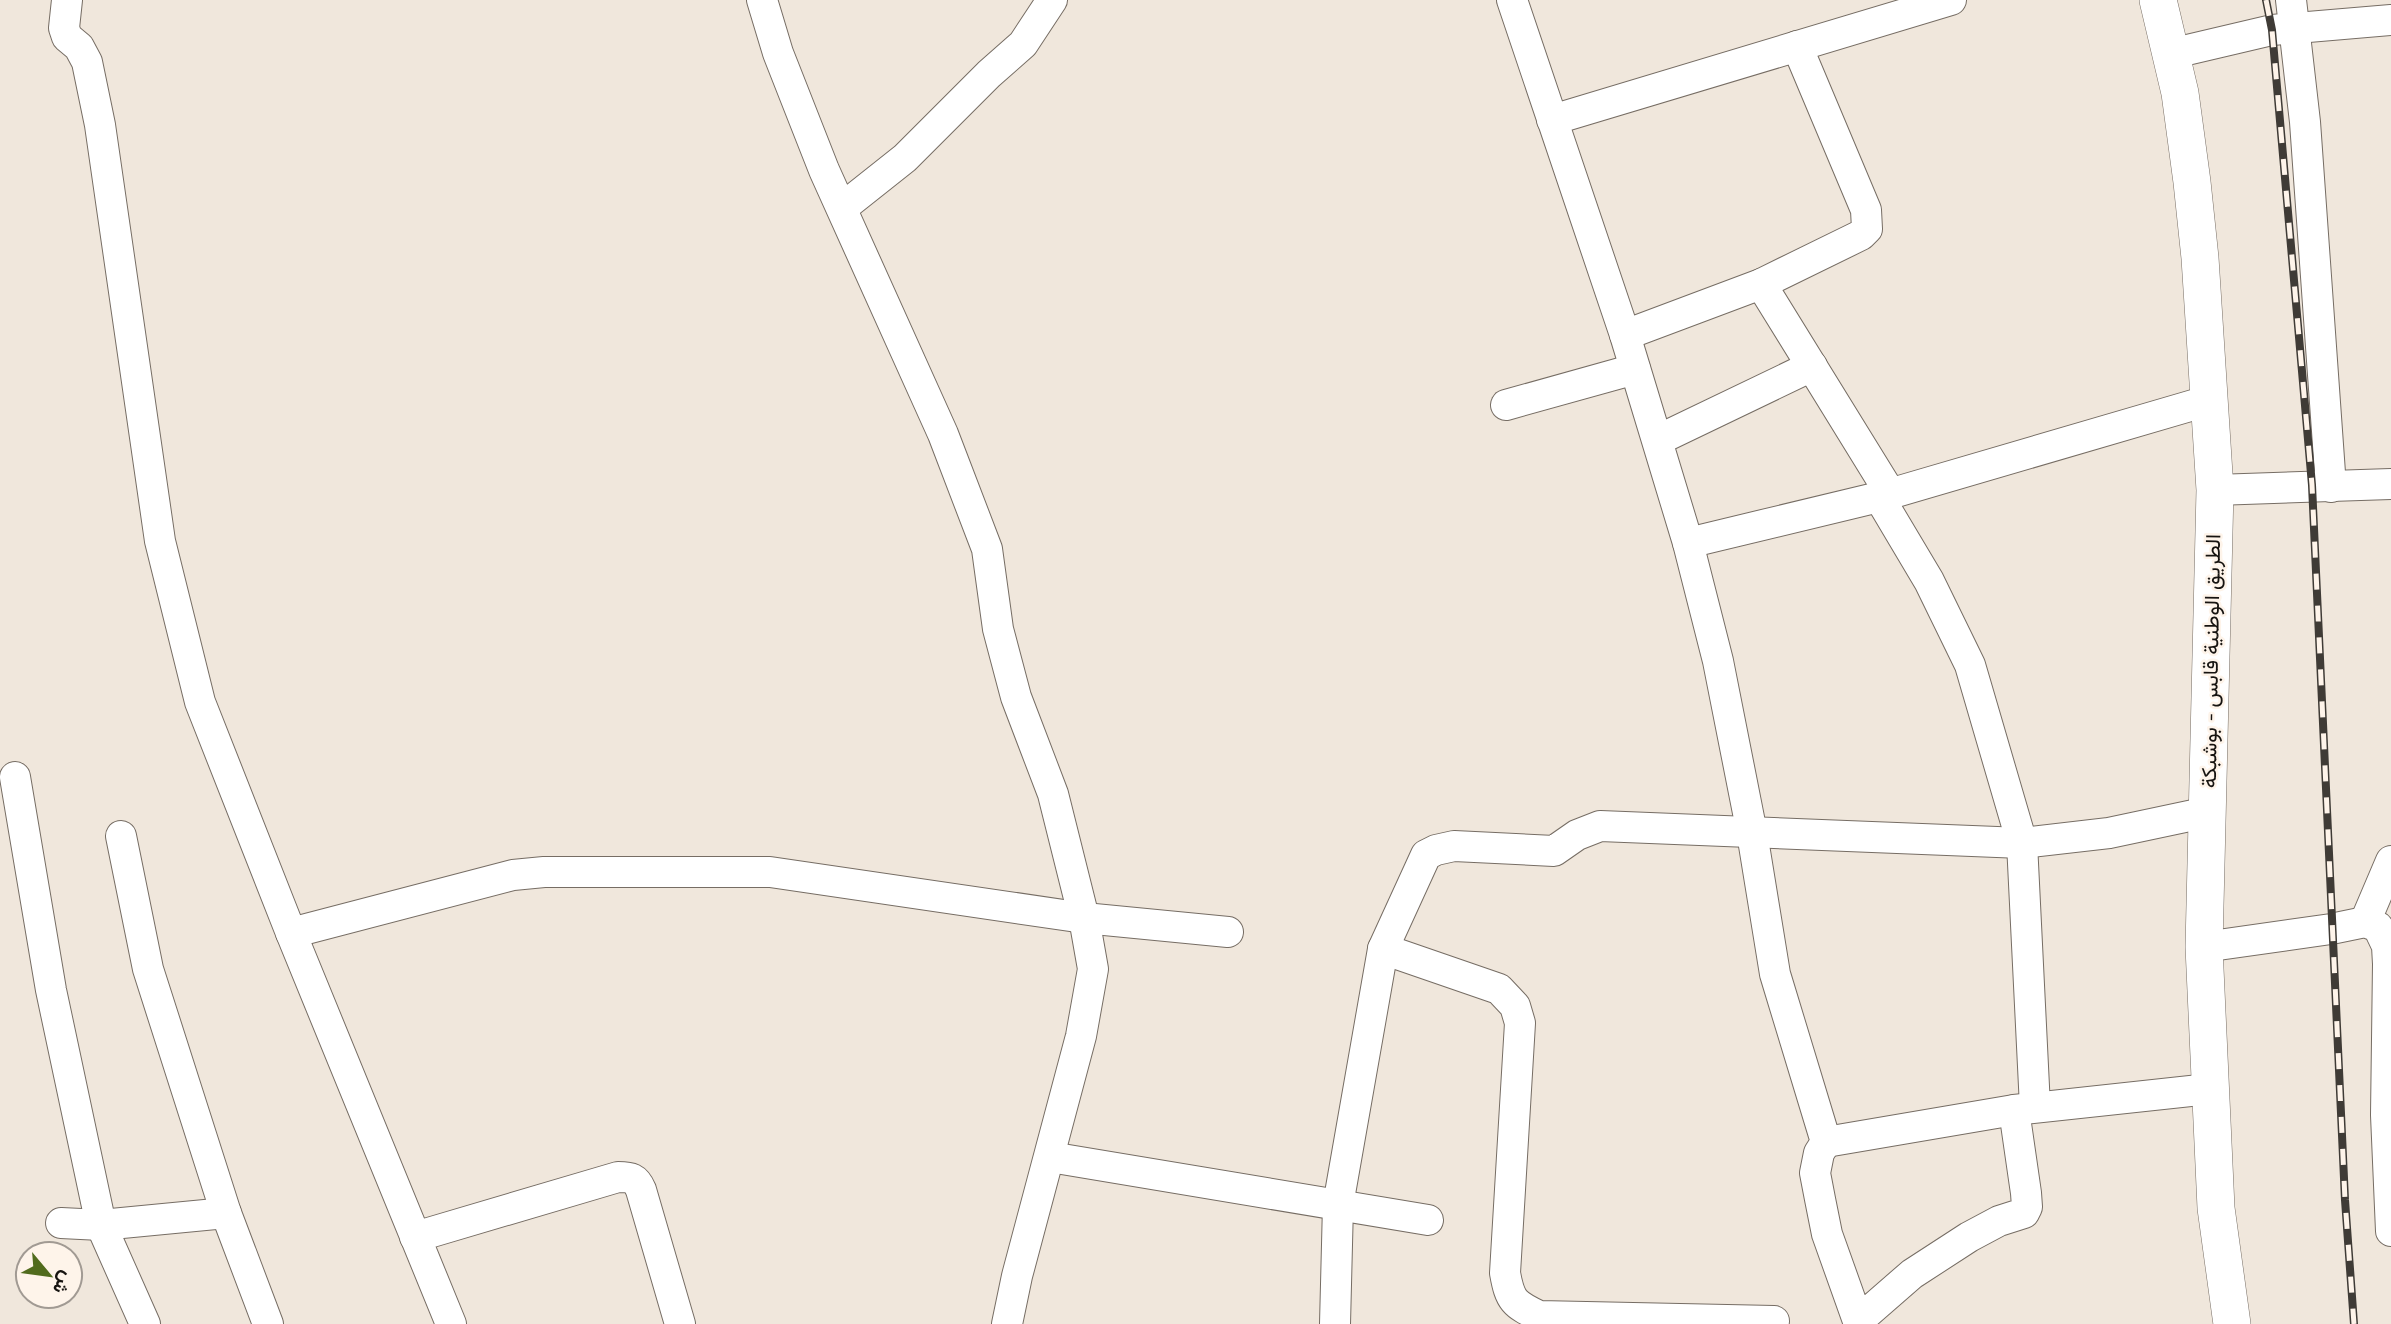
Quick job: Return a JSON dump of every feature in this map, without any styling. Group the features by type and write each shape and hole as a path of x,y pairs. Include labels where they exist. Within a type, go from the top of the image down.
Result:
{"main road":[{"name":"الطريق الوطنية قابس - بوشبكة","path":"2158,0 2179,93 2200,258 2207,401 2215,490 2204,947 2216,1208 2232,1324"}],"street":[{"path":"67,0 64,28 67,37 79,47 88,62 100,125 160,541 200,702 451,1324"},
{"path":"762,0 778,53 824,170 943,434 986,549 998,629 1016,697 1053,794 1084,918 1093,969 1081,1036 1017,1276 1007,1324"},
{"path":"842,208 905,159 1023,44 1052,0"},
{"path":"1512,0 1625,335 1688,543 1718,661 1752,833 1775,974 1825,1142 1819,1153 1815,1172 1827,1234 1858,1322 1912,1274 1969,1237 1999,1221 2024,1213 2027,1207 2022,843 1970,665 1884,495 1761,284"},
{"path":"1552,120 1951,0"},
{"path":"2170,54 2272,30 2293,14 2391,20"},
{"path":"2293,14 2305,122 2331,486"},
{"path":"1625,335 1761,284 1861,235 1867,229 1866,210 1797,46"},
{"path":"1658,440 1811,366"},
{"path":"1506,405 1635,369"},
{"path":"1688,543 1884,495 2207,401"},
{"path":"2215,490 2391,484"},
{"path":"15,777 51,990 102,1225 145,1324"},
{"path":"1335,1324 1338,1205 1383,949 1426,855 1454,846 1554,851 1577,835 1601,826 2022,843 2109,833 2208,812"},
{"path":"121,836 148,969 226,1213 268,1324"},
{"path":"2365,922 2391,861"},
{"path":"291,933 513,875 544,872 770,872 1084,918 1228,932"},
{"path":"2204,947 2365,922 2378,928 2387,946 2389,1067 2386,1115 2391,1228"},
{"path":"1383,949 1499,989 1515,1006 1520,1023 1506,1273 1508,1294 1518,1306 1539,1316 1774,1321"},
{"path":"1825,1142 2024,1109 2209,1088"},
{"path":"1050,1157 1428,1220"},
{"path":"415,1237 618,1177 631,1177 637,1180 641,1190 680,1324"},
{"path":"61,1223 102,1225 226,1213"}],"railway":[{"path":"2266,0 2272,30 2312,485 2345,1200 2354,1324"}]}
